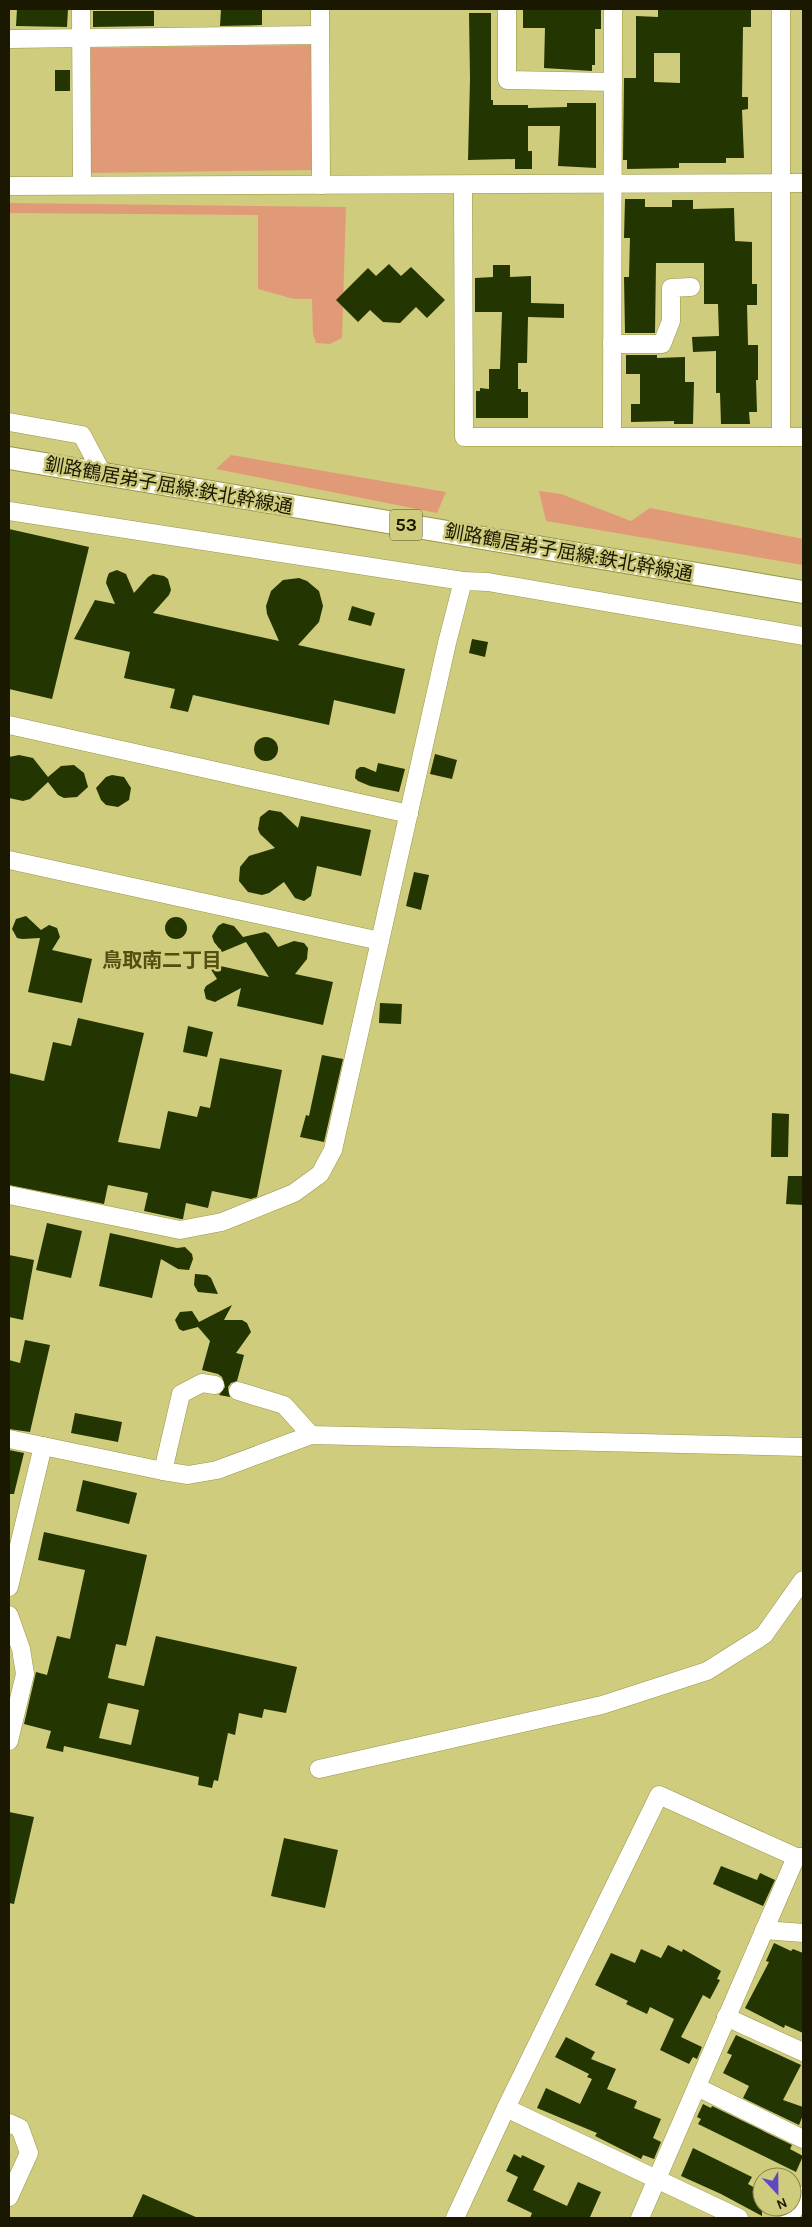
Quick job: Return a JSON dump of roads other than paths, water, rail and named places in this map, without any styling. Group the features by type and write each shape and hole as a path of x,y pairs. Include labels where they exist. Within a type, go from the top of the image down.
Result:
{"main road":[{"name":"釧路鶴居弟子屈線:鉄北幹線通","path":"9,458 803,592"}],"street":[{"path":"81,9 82,185"},
{"path":"320,9 321,185"},
{"path":"507,9 507,80 613,82"},
{"path":"612,438 613,9"},
{"path":"781,9 782,437"},
{"path":"9,39 319,35"},
{"path":"9,186 803,183"},
{"path":"462,185 464,437 803,437"},
{"path":"612,344 662,344 671,321 672,288 691,287"},
{"path":"9,422 82,435 102,473"},
{"path":"9,511 463,581 488,582 803,636"},
{"path":"9,1195 180,1230 222,1222 294,1193 320,1174 334,1150 447,643 463,581"},
{"path":"9,725 409,814"},
{"path":"9,860 380,941"},
{"path":"164,1471 181,1394 202,1383 215,1386"},
{"path":"238,1391 284,1405 311,1435"},
{"path":"9,1439 188,1475 217,1470 311,1435 803,1447"},
{"path":"9,1588 43,1446"},
{"path":"319,1769 602,1704 707,1671 764,1635 803,1580"},
{"path":"9,1615 20,1649 25,1674 9,1741"},
{"path":"455,2218 506,2108 660,1795 800,1857 764,1930 658,2180 640,2218"},
{"path":"764,1930 803,1933"},
{"path":"726,2017 803,2052"},
{"path":"697,2087 803,2139"},
{"path":"506,2108 739,2218"},
{"path":"9,2123 20,2128 29,2153 9,2197"},
{"path":"789,2218 803,2195"}],"district":[{"name":"鳥取南二丁目","path":"162,960"}]}
